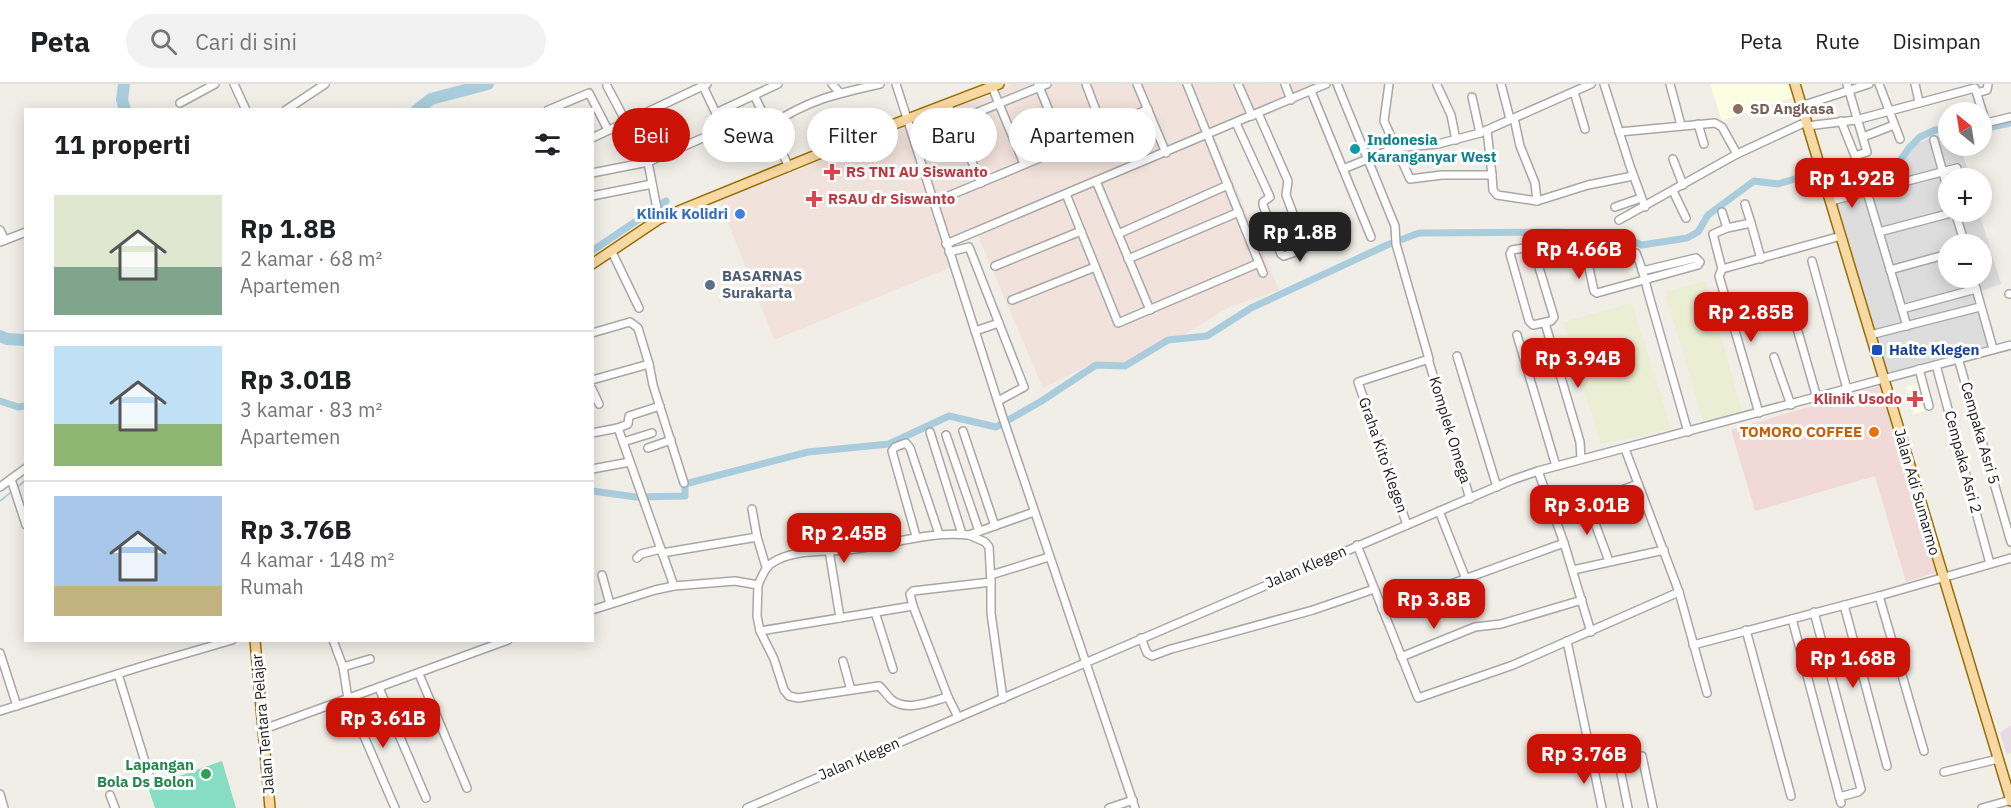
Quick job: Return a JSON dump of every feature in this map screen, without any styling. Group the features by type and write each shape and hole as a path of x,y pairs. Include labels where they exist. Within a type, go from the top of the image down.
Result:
{"main road":[{"name":"Jalan Adi Sumarmo","path":"1795,84 1942,578 2011,800"},
{"path":"594,263 612,252 657,213 789,166 996,85"},
{"name":"Jalan Tentara Pelajar","path":"255,642 270,808"}],"street":[{"path":"180,103 215,84"},
{"path":"234,84 245,108"},
{"path":"289,108 324,84"},
{"path":"725,108 777,84"},
{"path":"795,111 836,88 880,84"},
{"path":"896,84 910,128"},
{"path":"986,108 1047,84"},
{"path":"1086,84 1095,108"},
{"path":"1187,84 1263,273"},
{"path":"1236,123 1270,197 1263,202 1263,205 1281,254 1284,256 1306,248 1286,195 1288,181 1238,84"},
{"path":"1285,84 1291,100"},
{"path":"946,244 1326,84"},
{"path":"1337,84 1368,159"},
{"path":"1389,84 1384,121 1410,178 1442,175 1492,175"},
{"path":"1501,84 1520,146 1535,183 1537,201"},
{"path":"1343,169 1395,148 1438,144 1483,131 1591,84"},
{"path":"1604,84 1645,207"},
{"path":"1670,84 1681,125"},
{"path":"1802,106 1848,88 1869,84"},
{"path":"1879,84 1900,139"},
{"path":"1914,84 1919,102"},
{"path":"1619,220 1737,154 1807,124 1856,120 1975,88 1988,89 1988,84"},
{"path":"657,108 704,85 714,108"},
{"path":"996,85 999,103 1024,164"},
{"path":"1139,85 1147,108"},
{"path":"607,86 619,108"},
{"path":"1039,86 1048,108"},
{"path":"1437,86 1449,109 1456,140"},
{"path":"1840,121 1855,156 1867,152 1848,88"},
{"path":"1975,88 1986,123 2011,117"},
{"path":"1311,91 1371,237"},
{"path":"1574,92 1585,129"},
{"path":"553,108 590,93 608,130"},
{"path":"754,95 760,108"},
{"path":"1472,97 1483,131 1493,190 1497,195 1537,201 1588,185 1633,176"},
{"path":"1619,132 1715,123 1719,124 1737,154"},
{"path":"1698,124 1704,144"},
{"path":"1863,137 1894,125"},
{"path":"594,137 612,128"},
{"path":"1156,129 1166,153"},
{"path":"1934,140 1942,168"},
{"name":"Graha Kito Klegen","path":"1368,159 1395,226 1396,240 1429,359 1360,380 1358,385 1407,525"},
{"path":"1673,159 1683,185"},
{"path":"594,173 648,162 657,213"},
{"path":"787,162 789,166"},
{"path":"921,162 1034,512 1135,808"},
{"path":"972,162 981,183"},
{"path":"934,202 1029,162"},
{"path":"1831,201 1938,173"},
{"path":"1096,181 1150,310"},
{"path":"594,196 652,184"},
{"path":"1118,234 1228,185"},
{"path":"1673,191 1686,218"},
{"path":"1867,192 1907,326"},
{"path":"1066,194 1117,323 1259,263"},
{"path":"1615,207 1641,198"},
{"path":"1745,204 1761,259"},
{"path":"1128,259 1239,212"},
{"path":"1722,212 1727,228"},
{"path":"1879,232 1938,216"},
{"path":"1751,223 1727,228 1713,234 1722,269 1719,276 1759,413"},
{"path":"0,230 2,241 24,233"},
{"path":"995,266 1081,231"},
{"path":"1722,269 1842,236"},
{"path":"949,252 969,246 1024,387 998,401"},
{"path":"1530,247 1534,251 1554,317 1553,320 1545,323 1533,325 1529,321 1510,254 1512,250 1530,247"},
{"path":"612,252 639,308"},
{"path":"1642,271 1696,258 1699,260 1698,265 1645,280 1597,293 1594,291 1589,268 1591,264 1634,252 1637,255 1642,271 1645,280 1688,432"},
{"path":"1890,270 1938,257"},
{"path":"1812,261 1847,389"},
{"path":"1012,300 1095,267"},
{"path":"1902,309 1976,289 1992,345"},
{"path":"1790,304 1817,398"},
{"path":"1870,336 1980,307"},
{"path":"594,333 633,323 638,328 653,385 684,483"},
{"path":"975,331 999,323"},
{"path":"1545,323 1580,442 1581,459"},
{"path":"1517,335 1556,466"},
{"name":"Jalan Klegen","path":"747,808 1357,545 1538,471 2011,345"},
{"path":"1457,356 1497,487"},
{"path":"1774,357 1791,405"},
{"name":"Cempaka Asri 5","path":"1958,358 2011,542"},
{"name":"Komplek Omega","path":"1429,362 1470,499"},
{"path":"594,378 649,364"},
{"name":"Cempaka Asri 2","path":"1936,365 1989,560"},
{"path":"1919,369 1929,406"},
{"path":"594,393 599,404"},
{"path":"594,433 628,424 629,416 660,406"},
{"path":"618,428 674,586"},
{"path":"963,431 995,526"},
{"path":"930,432 966,534 985,542 989,547 991,612 1003,699"},
{"path":"623,442 652,433"},
{"path":"946,435 979,531"},
{"path":"648,448 672,440"},
{"path":"916,536 892,451 895,447 906,443 910,448 939,534"},
{"path":"1625,449 1679,592 1707,693"},
{"path":"594,469 630,462"},
{"path":"0,487 12,481 24,470"},
{"path":"1538,471 1573,570 1591,632"},
{"path":"12,481 24,519"},
{"path":"1554,515 1638,484"},
{"path":"1587,502 1610,561"},
{"path":"752,509 766,567"},
{"path":"1439,511 1466,579"},
{"path":"948,697 904,706 894,701 879,686 798,698 789,696 784,690 772,654 760,632 757,616 758,585 766,567 782,557 854,549 916,536 966,534 1034,512"},
{"path":"638,558 641,554 757,537"},
{"path":"1382,609 1564,543"},
{"path":"1357,545 1418,698 1513,665 1679,592"},
{"path":"829,550 840,618"},
{"path":"1573,570 1664,550"},
{"path":"957,717 910,596 913,591 991,579 1049,557"},
{"path":"1693,645 1879,596 2011,558"},
{"path":"602,575 610,604"},
{"path":"594,609 674,586 735,581 758,585"},
{"path":"1141,638 1147,653 1152,656 1313,610 1374,589"},
{"path":"1879,596 1924,751"},
{"path":"1401,657 1475,627 1501,624 1582,600"},
{"path":"1844,605 1887,766"},
{"path":"760,632 913,606"},
{"path":"875,612 893,669"},
{"path":"1791,619 1840,800 1861,789 1814,612"},
{"path":"1746,630 1791,796"},
{"path":"1568,641 1602,808"},
{"path":"202,642 204,649"},
{"path":"0,711 226,642"},
{"path":"334,642 343,667 348,699 395,808"},
{"path":"264,729 503,642"},
{"path":"0,653 16,705"},
{"path":"343,667 370,659"},
{"path":"843,662 851,690"},
{"path":"118,674 150,778"},
{"path":"419,674 467,788"},
{"path":"379,688 426,798"},
{"path":"1617,754 1628,808"},
{"path":"1642,756 1653,808"},
{"path":"1944,772 1998,759"},
{"path":"0,794 4,808"},
{"path":"110,795 115,808"},
{"path":"1109,808 1132,800"},
{"path":"1982,808 2011,800"}],"shaded area":[{"path":"1014,84 1335,84 1277,111 1214,135 1279,290 1229,307 1175,340 1140,354 1124,365 1087,366 1043,388 978,236 946,248 951,267 774,340 720,201 818,162 898,162 898,130 910,125 910,162 997,162 997,108 954,108"},
{"name":"SD Angkasa","path":"1710,84 1788,84 1793,97 1722,121"},
{"path":"1938,136 1938,156 1963,156 1967,168 1938,168 1938,222 1982,222 1986,234 1938,234 1938,288 1990,288 1981,291 1996,346 1886,375 1826,175 1884,177 1891,175 1914,146"},
{"path":"1992,255 2001,284 1992,287"},
{"path":"1706,281 1742,413 1703,421 1665,292"},
{"path":"1632,303 1671,429 1601,444 1563,322"},
{"name":"Klinik Usodo","path":"1916,384 1924,411 1914,414 1906,387"},
{"path":"1883,385 1937,572 1906,582 1875,476 1755,511 1731,430"},
{"path":"2011,725 2011,753 2007,755 2000,733"}],"green space":[{"name":"Lapangan Bola Ds Bolon","path":"222,761 236,808 155,808 148,787"}],"waterway":[{"path":"124,84 122,100 124,108"},
{"path":"420,108 431,99 488,84"},
{"path":"1992,127 2011,123"},
{"path":"594,491 636,497 685,496 685,484 808,452 889,444 949,416 996,427 1040,402 1096,365 1125,366 1168,340 1207,336 1251,308 1387,245 1419,233 1557,232 1616,235 1642,245 1687,238 1698,232 1708,215 1754,181 1778,184 1816,173 1837,171 1884,174 1893,171 1920,137 1938,130"},
{"path":"594,250 666,201"},
{"path":"0,336 7,339 24,340"},
{"path":"0,401 18,407 24,406"},
{"path":"0,501 24,482"}],"place":[{"name":"SD Angkasa","path":"1738,109"},
{"name":"Indonesia Karanganyar West","path":"1355,149"},
{"name":"RS TNI AU Siswanto","path":"832,172"},
{"name":"RSAU dr Siswanto","path":"814,199"},
{"name":"Klinik Kolidri","path":"740,214"},
{"name":"BASARNAS Surakarta","path":"710,285"},
{"name":"Halte Klegen","path":"1877,350"},
{"name":"Klinik Usodo","path":"1915,399"},
{"name":"TOMORO COFFEE","path":"1874,432"},
{"name":"Lapangan Bola Ds Bolon","path":"206,774"}]}
